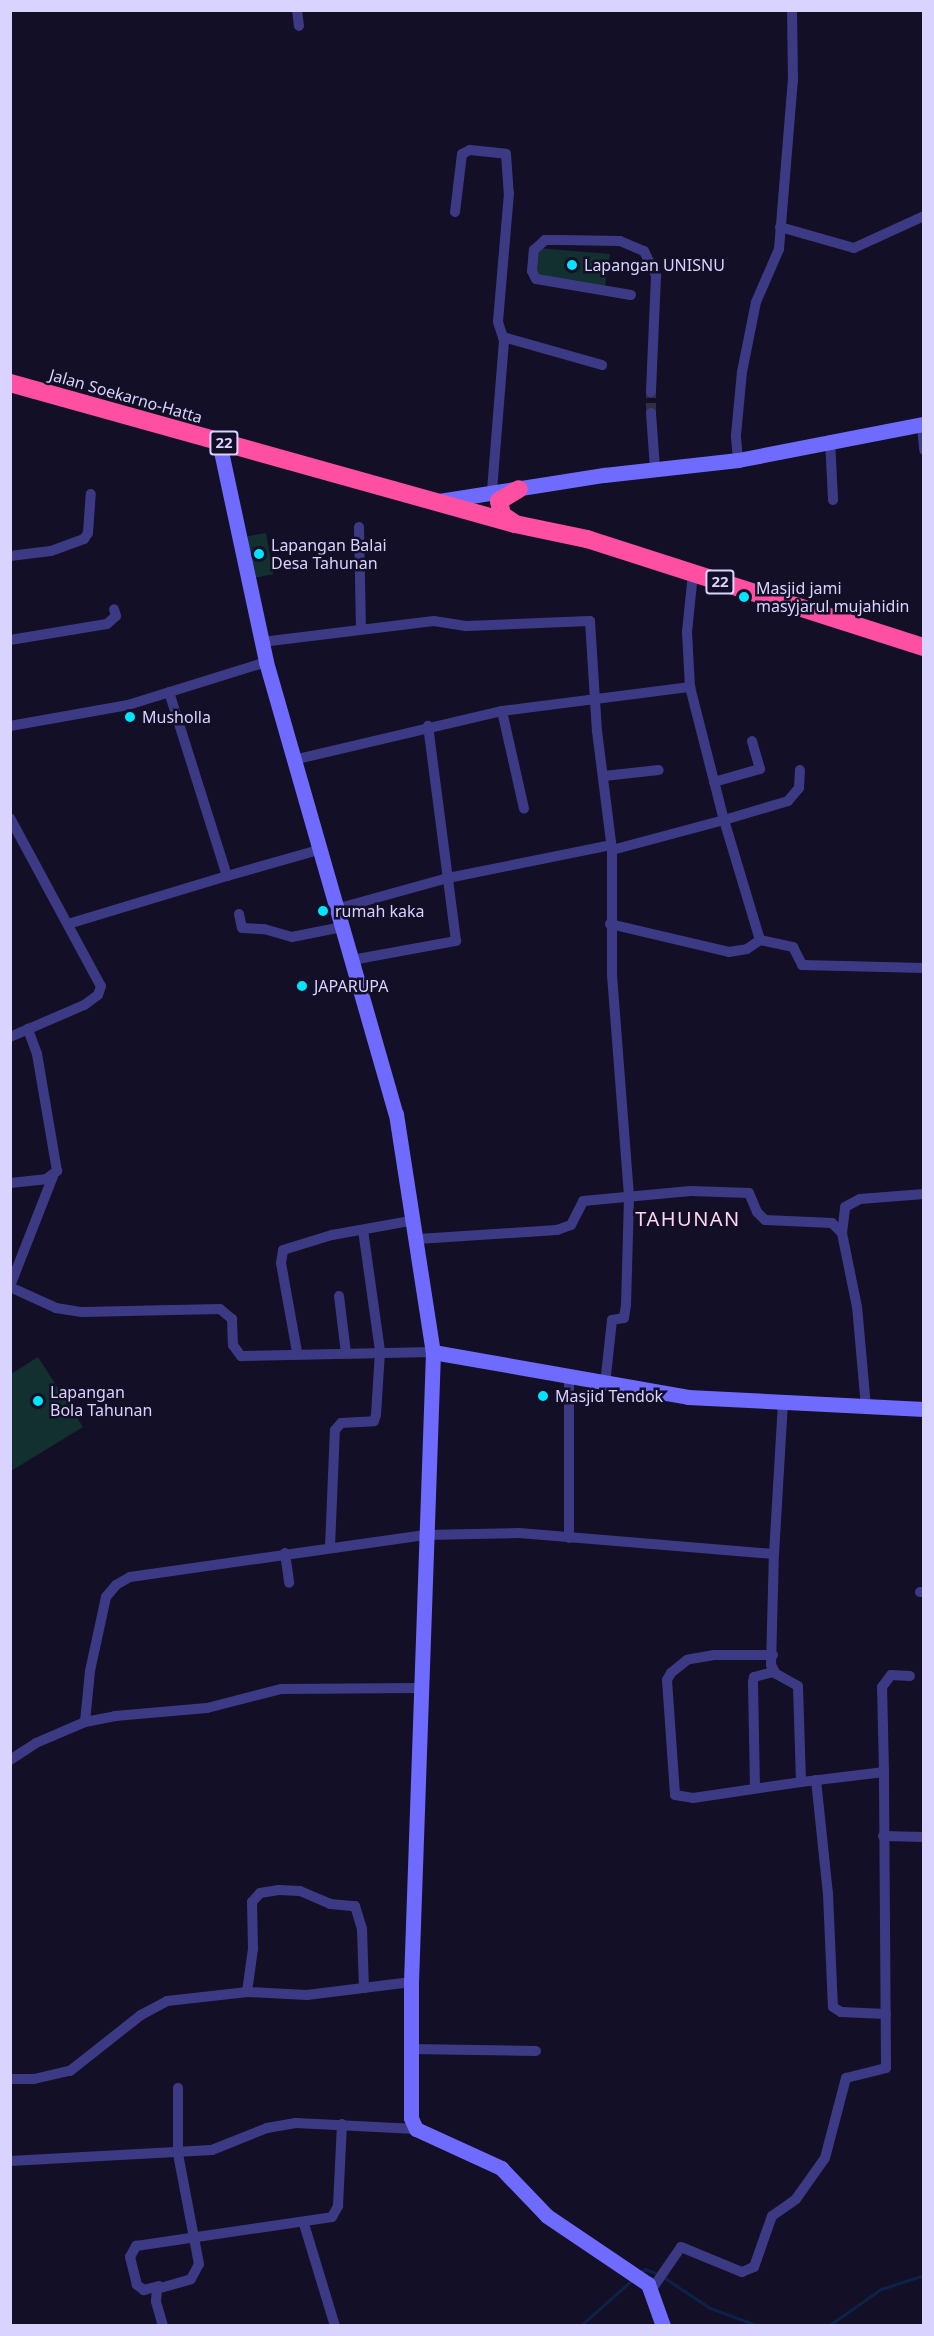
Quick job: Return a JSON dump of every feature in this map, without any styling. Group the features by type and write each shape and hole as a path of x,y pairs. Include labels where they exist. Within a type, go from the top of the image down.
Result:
{"highway":[{"name":"Jalan Soekarno-Hatta","path":"10,383 439,501"},
{"path":"515,524 502,515 499,501 519,489"},
{"name":"22","path":"439,501 515,524 587,540 924,647"}],"street":[{"path":"297,10 299,26"},
{"path":"738,459 737,408 742,372 760,291 775,265 780,227 793,80 792,10"},
{"path":"455,212 462,154 470,150 506,154 510,164 498,322 503,337 492,491"},
{"path":"780,227 854,248 924,216"},
{"path":"631,295 536,279 532,271 534,250 546,240 560,240 620,242 644,251 656,276 651,392"},
{"path":"503,337 602,365"},
{"path":"651,413 655,469"},
{"path":"439,501 492,491 738,459 923,424 924,450"},
{"path":"830,440 833,500"},
{"path":"219,442 266,662 318,850 396,1114 418,1239 433,1352 411,1982 411,2118 416,2129"},
{"path":"10,556 51,551 84,539 88,532 91,494"},
{"path":"359,527 361,628"},
{"path":"693,573 687,632 690,687 724,820 760,940"},
{"path":"10,640 107,624 116,616 114,609"},
{"path":"262,642 361,628 443,620 466,626 590,621 594,700 611,847 610,924 629,1198 624,1279 626,1305 624,1318 612,1320 605,1384"},
{"path":"10,726 128,705 266,662"},
{"path":"294,760 428,726 502,711 690,687"},
{"path":"169,692 227,876"},
{"path":"502,711 524,810"},
{"path":"352,960 454,943 428,726"},
{"path":"714,782 760,769 752,741"},
{"path":"604,776 659,770"},
{"path":"336,909 448,878 611,847 724,820 788,801 799,788 800,771"},
{"path":"10,818 98,978 101,991 84,1005 10,1037"},
{"path":"68,924 318,850"},
{"path":"239,914 242,928 264,929 292,937 342,927"},
{"path":"610,924 729,952 747,949 760,940 793,947 802,965 924,968"},
{"path":"28,1029 37,1054 57,1171 53,1176 10,1287 56,1308 82,1312 220,1309 232,1319 233,1345 238,1355 297,1352 433,1352 569,1378 688,1397 924,1409"},
{"path":"10,1183 53,1176"},
{"path":"418,1239 566,1229 583,1202 682,1192 749,1192 765,1220 832,1222 842,1233"},
{"path":"866,1407 857,1307 842,1233 845,1208 852,1201 924,1194"},
{"path":"297,1352 281,1252 286,1247 415,1220"},
{"path":"330,1547 335,1430 341,1423 374,1421 380,1351 363,1230"},
{"path":"339,1296 346,1353"},
{"path":"569,1378 569,1538"},
{"path":"773,1672 774,1554 783,1402"},
{"path":"85,1722 98,1629 106,1597 116,1585 130,1577 169,1569 425,1535 519,1533 774,1554"},
{"path":"285,1553 289,1583"},
{"path":"773,1655 714,1655 687,1660 667,1680 675,1795 693,1798 884,1772"},
{"path":"755,1788 753,1682 754,1677 773,1672 798,1688 801,1782"},
{"path":"642,2281 668,2263 677,2250 685,2247 742,2272 754,2267 772,2216 796,2199 825,2158 846,2078 886,2068 882,1687 891,1675 910,1676"},
{"path":"10,1760 36,1743 85,1722 207,1708 280,1689 421,1688"},
{"path":"816,1780 828,1894 833,2007 841,2012 886,2014"},
{"path":"883,1836 924,1837"},
{"path":"247,1992 253,1949 252,1902 260,1893 279,1890 300,1891 330,1904 355,1906 362,1929 364,1988"},
{"path":"10,2079 65,2074 151,2009 168,2001 247,1992 308,1995 411,1982"},
{"path":"411,2049 536,2051"},
{"path":"178,2088 178,2154 194,2237 199,2260 197,2273 192,2279 144,2290 137,2285 130,2257 133,2250 140,2244 194,2237 304,2224 332,2217 337,2210 342,2124"},
{"path":"10,2162 212,2151 274,2126 342,2124 416,2129 501,2168 547,2216 642,2281 663,2325"},
{"path":"304,2224 335,2325"},
{"path":"159,2286 156,2301 163,2325"}],"green space":[{"name":"Lapangan UNISNU","path":"537,248 610,254 605,286 535,276"},
{"name":"Lapangan Balai Desa Tahunan","path":"266,533 273,574 254,578 246,536"},
{"name":"Lapangan Bola Tahunan","path":"38,1357 83,1427 11,1471 11,1374"}],"waterway":[{"path":"641,2272 645,2269 660,2275 710,2308 759,2326"},
{"path":"828,2326 881,2289 924,2275"},
{"path":"580,2326 632,2280"}],"tunnel":[{"path":"651,392 651,413"}],"place":[{"name":"Lapangan UNISNU","path":"572,265"},
{"name":"Lapangan Balai Desa Tahunan","path":"259,554"},
{"name":"Masjid jami masyjarul mujahidin","path":"744,597"},
{"name":"Musholla","path":"130,717"},
{"name":"rumah kaka","path":"323,911"},
{"name":"JAPARUPA","path":"302,986"},
{"name":"Masjid Tendok","path":"543,1396"},
{"name":"Lapangan Bola Tahunan","path":"38,1401"}],"district":[{"name":"TAHUNAN","path":"688,1218"}]}
